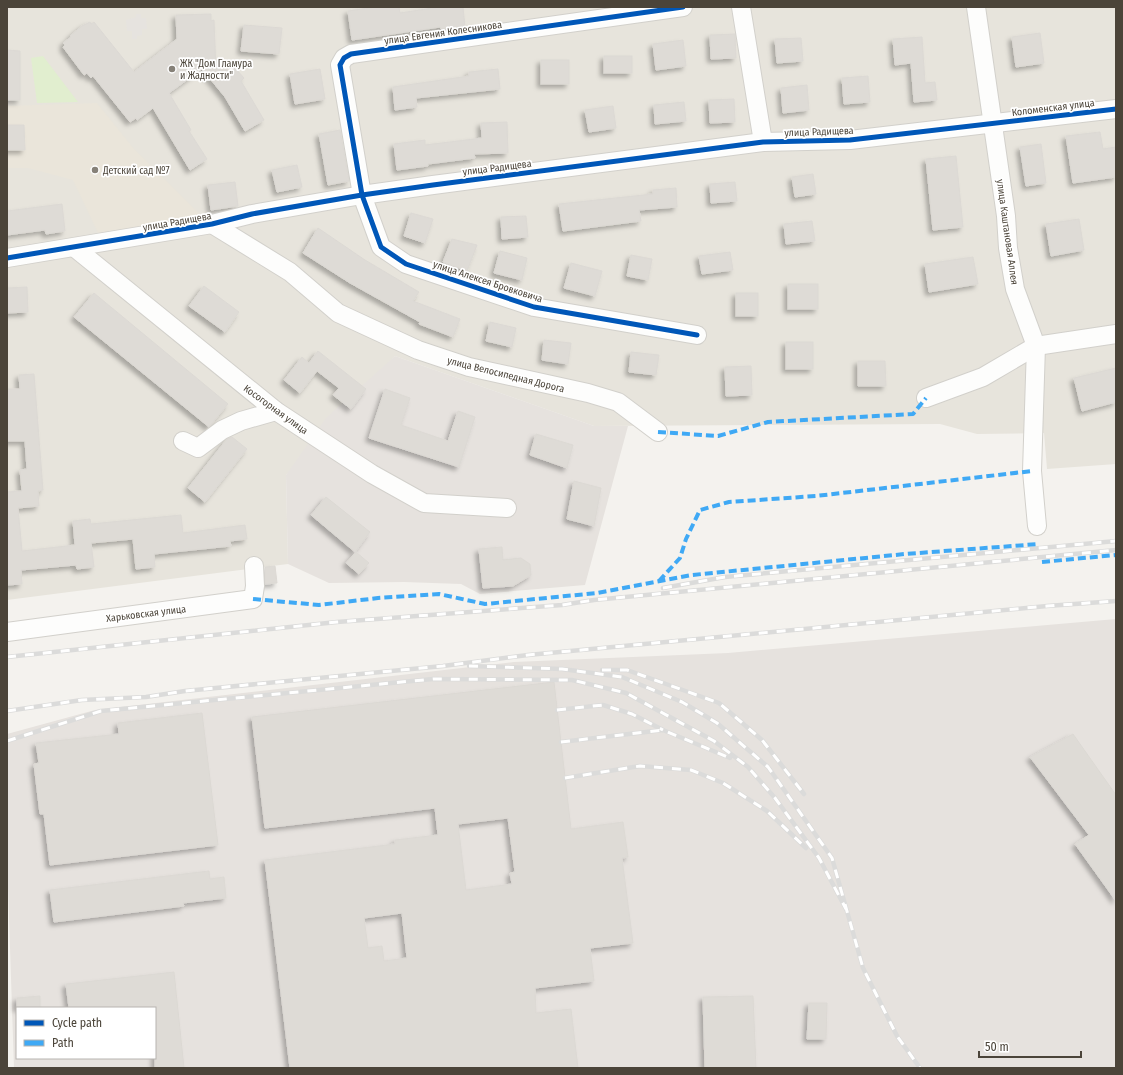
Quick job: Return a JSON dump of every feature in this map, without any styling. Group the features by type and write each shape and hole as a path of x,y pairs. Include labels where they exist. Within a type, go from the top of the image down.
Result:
{"street":[{"name":"улица Евгения Колесникова","path":"362,195 340,65 344,58 351,54 683,7"},
{"path":"741,7 763,142"},
{"name":"улица Каштановая Аллея","path":"976,7 1006,216 1008,248 1016,289 1036,346 1032,471 1037,526"},
{"name":"Коломенская улица","path":"993,123 1116,109"},
{"name":"улица Радищева","path":"7,258 75,248 212,224 252,214 362,195 763,142 850,140 993,123"},
{"name":"улица Алексея Бровковича","path":"362,195 381,247 406,264 534,307 697,335"},
{"name":"улица Велосипедная Дорога","path":"212,224 290,272 338,314 418,350 469,367 588,393 618,402 658,432"},
{"name":"Косогорная улица","path":"75,248 276,411 372,474 424,503 507,508"},
{"path":"926,398 983,377 1036,346 1116,334"},
{"path":"183,441 198,448 222,430 241,421 276,411"},
{"name":"Харьковская улица","path":"7,632 253,599 255,586 254,566"}],"shaded area":[{"path":"7,7 1116,7 1116,464 1047,469 1044,433 977,434 940,424 594,426 395,356 286,475 288,564 7,600"},
{"path":"136,14 141,14 141,18 146,18 147,29 142,29 142,35 137,36 137,39 132,39 132,31 127,31 126,20 136,17"},
{"name":"Детский сад №7","path":"97,103 134,149 205,219 100,237 73,180 28,168 7,168 7,106"},
{"path":"395,356 594,426 628,426 585,585 480,594 461,584 404,582 329,583 288,564 286,475 326,418"},
{"path":"1116,619 1116,1068 14,1068 7,858 7,734 95,710 514,662 728,653"}],"green space":[{"path":"43,56 78,102 37,103 31,58"}],"building":[{"path":"375,7 399,7 400,13 439,7 463,7 465,27 441,29 440,27 352,40 348,11"},
{"name":"ЖК \"Дом Гламура и Жадности\"","path":"211,14 211,21 214,20 216,70 228,60 244,78 241,81 264,120 245,131 225,97 202,69 169,93 191,130 189,131 207,159 190,170 153,108 137,120 136,118 130,122 93,76 91,78 87,73 84,75 63,47 65,45 63,43 82,26 90,22 91,24 94,22 134,72 177,39 176,15"},
{"path":"244,25 282,28 279,54 241,51"},
{"path":"1040,33 1044,63 1016,67 1012,37"},
{"path":"735,34 736,58 711,59 710,35"},
{"path":"922,37 925,83 935,82 937,100 914,102 911,63 895,65 893,39"},
{"path":"801,38 803,61 777,63 775,39"},
{"path":"683,40 686,66 656,70 653,44"},
{"path":"7,50 20,51 20,100 7,100"},
{"path":"604,56 632,56 632,73 604,73"},
{"path":"541,60 569,60 569,84 541,84"},
{"path":"320,69 325,99 295,104 290,74"},
{"path":"498,69 500,89 416,98 417,107 395,110 393,87 469,76 469,72"},
{"path":"868,76 870,102 844,104 842,78"},
{"path":"807,85 809,110 783,113 781,88"},
{"path":"734,99 735,122 710,123 709,100"},
{"path":"684,102 686,121 655,124 654,105"},
{"path":"613,106 616,128 589,132 585,110"},
{"path":"507,122 508,153 474,154 475,158 428,164 428,166 397,170 394,144 425,140 425,145 482,138 481,123"},
{"path":"7,125 24,125 25,150 7,150"},
{"path":"340,130 349,181 328,185 319,134"},
{"path":"1100,132 1103,149 1116,147 1116,177 1073,183 1066,136"},
{"path":"1041,144 1046,183 1026,186 1020,147"},
{"path":"956,156 963,227 933,230 926,159"},
{"path":"297,165 302,187 277,192 272,170"},
{"path":"813,174 816,194 795,197 792,177"},
{"path":"235,182 238,206 211,210 208,185"},
{"path":"735,182 737,201 711,203 710,184"},
{"path":"676,188 677,207 639,210 641,221 563,231 559,204 653,194 653,190"},
{"path":"62,204 65,231 46,234 45,230 7,235 7,211"},
{"path":"411,213 433,219 425,243 404,236"},
{"path":"526,216 528,237 502,239 501,217"},
{"path":"1079,219 1084,250 1051,256 1046,224"},
{"path":"812,221 815,241 786,244 784,224"},
{"path":"318,228 365,260 419,292 413,301 460,319 453,337 419,324 420,322 350,283 303,253"},
{"path":"452,239 477,245 467,271 443,262"},
{"path":"500,251 527,258 522,280 494,273"},
{"path":"730,252 733,270 702,274 699,256"},
{"path":"631,255 652,259 648,280 627,276"},
{"path":"973,257 978,284 929,292 925,264"},
{"path":"571,263 602,271 595,296 564,288"},
{"path":"788,284 818,284 818,309 788,309"},
{"path":"204,286 239,312 225,332 189,306"},
{"path":"27,287 28,312 7,313 7,288"},
{"path":"94,293 228,404 209,427 74,317"},
{"path":"736,293 758,293 758,316 736,316"},
{"path":"490,322 516,328 512,347 486,341"},
{"path":"544,340 571,343 568,364 542,360"},
{"path":"786,342 813,342 813,369 786,369"},
{"path":"318,351 366,389 351,409 333,395 339,388 317,371 300,393 284,380 302,357 309,363"},
{"path":"631,352 659,355 656,375 629,372"},
{"path":"858,361 885,361 886,386 858,386"},
{"path":"751,366 752,395 726,396 725,367"},
{"path":"1116,368 1116,402 1082,411 1074,378"},
{"path":"34,374 43,490 38,491 39,506 18,508 22,551 75,545 73,521 90,519 91,524 181,515 183,533 245,525 247,539 230,541 231,546 154,554 155,567 136,569 133,539 91,543 94,567 77,569 76,565 21,570 22,584 7,585 7,492 22,491 20,470 27,469 25,441 7,441 7,389 20,389 19,375"},
{"path":"385,389 410,398 401,425 448,441 458,411 475,417 459,467 369,438"},
{"path":"536,434 573,445 567,468 530,455"},
{"path":"232,437 247,449 205,502 188,488 227,439"},
{"path":"574,481 601,488 594,526 567,519"},
{"path":"326,497 370,532 355,552 311,515"},
{"path":"502,547 503,560 521,558 530,564 531,575 513,586 483,588 479,549"},
{"path":"356,552 369,563 359,574 346,563"},
{"path":"275,566 277,583 265,584 265,567"},
{"path":"554,682 571,829 623,822 628,857 622,858 633,943 590,948 594,981 535,988 536,1013 571,1009 578,1068 290,1068 265,860 395,844 395,840 438,835 435,808 265,828 252,717","holes":["508,818 515,872 510,873 512,884 466,890 458,824","402,913 407,958 384,961 382,946 368,948 364,918"]},
{"path":"202,713 218,845 50,865 44,814 40,814 34,764 39,763 36,743 119,734 118,723"},
{"path":"1073,734 1116,795 1116,901 1075,844 1089,835 1030,757"},
{"path":"209,871 210,879 224,877 226,898 183,903 184,906 54,922 50,890"},
{"path":"174,972 184,1068 155,1068 156,1007 69,1007 66,984"},
{"path":"40,996 40,1007 17,1007 17,998"},
{"path":"753,996 756,1068 705,1068 703,997"},
{"path":"809,1003 827,1003 826,1039 807,1039"}],"railway":[{"path":"663,588 725,577 1116,541"},
{"path":"7,657 337,622 562,605 594,600 1116,550"},
{"path":"7,711 82,700 146,697 185,691 443,666 528,655 1047,606 1116,601"},
{"path":"469,666 562,669 622,677 682,702 717,723 768,767 832,858 863,968 897,1036 920,1068"},
{"path":"602,670 627,670 719,703 762,740 804,794"},
{"path":"7,741 101,711 433,679 572,680 626,693 714,741 748,767 775,798 819,858 846,909"},
{"path":"557,710 603,705 632,714 663,730"},
{"path":"561,742 663,730 730,758"},
{"path":"565,778 640,766 691,770 723,783 767,811 806,848"}],"marked path":[{"path":"658,432 718,436 768,422 913,414 926,398"},
{"path":"659,581 680,558 686,539 700,510 729,502 816,496 1032,471"},
{"path":"253,599 319,605 378,598 439,594 485,604 597,593 692,575 905,554 1039,544"},
{"path":"1042,562 1116,555"}],"cycle path":[{"path":"683,7 351,54 344,58 340,65 362,195 381,247 406,264 534,307 697,335"},
{"path":"7,258 212,224 252,214 362,195 433,185 763,142 850,140 1116,109"}],"place":[{"name":"ЖК \"Дом Гламура и Жадности\"","path":"172,69"},
{"name":"Детский сад №7","path":"95,170"}]}
